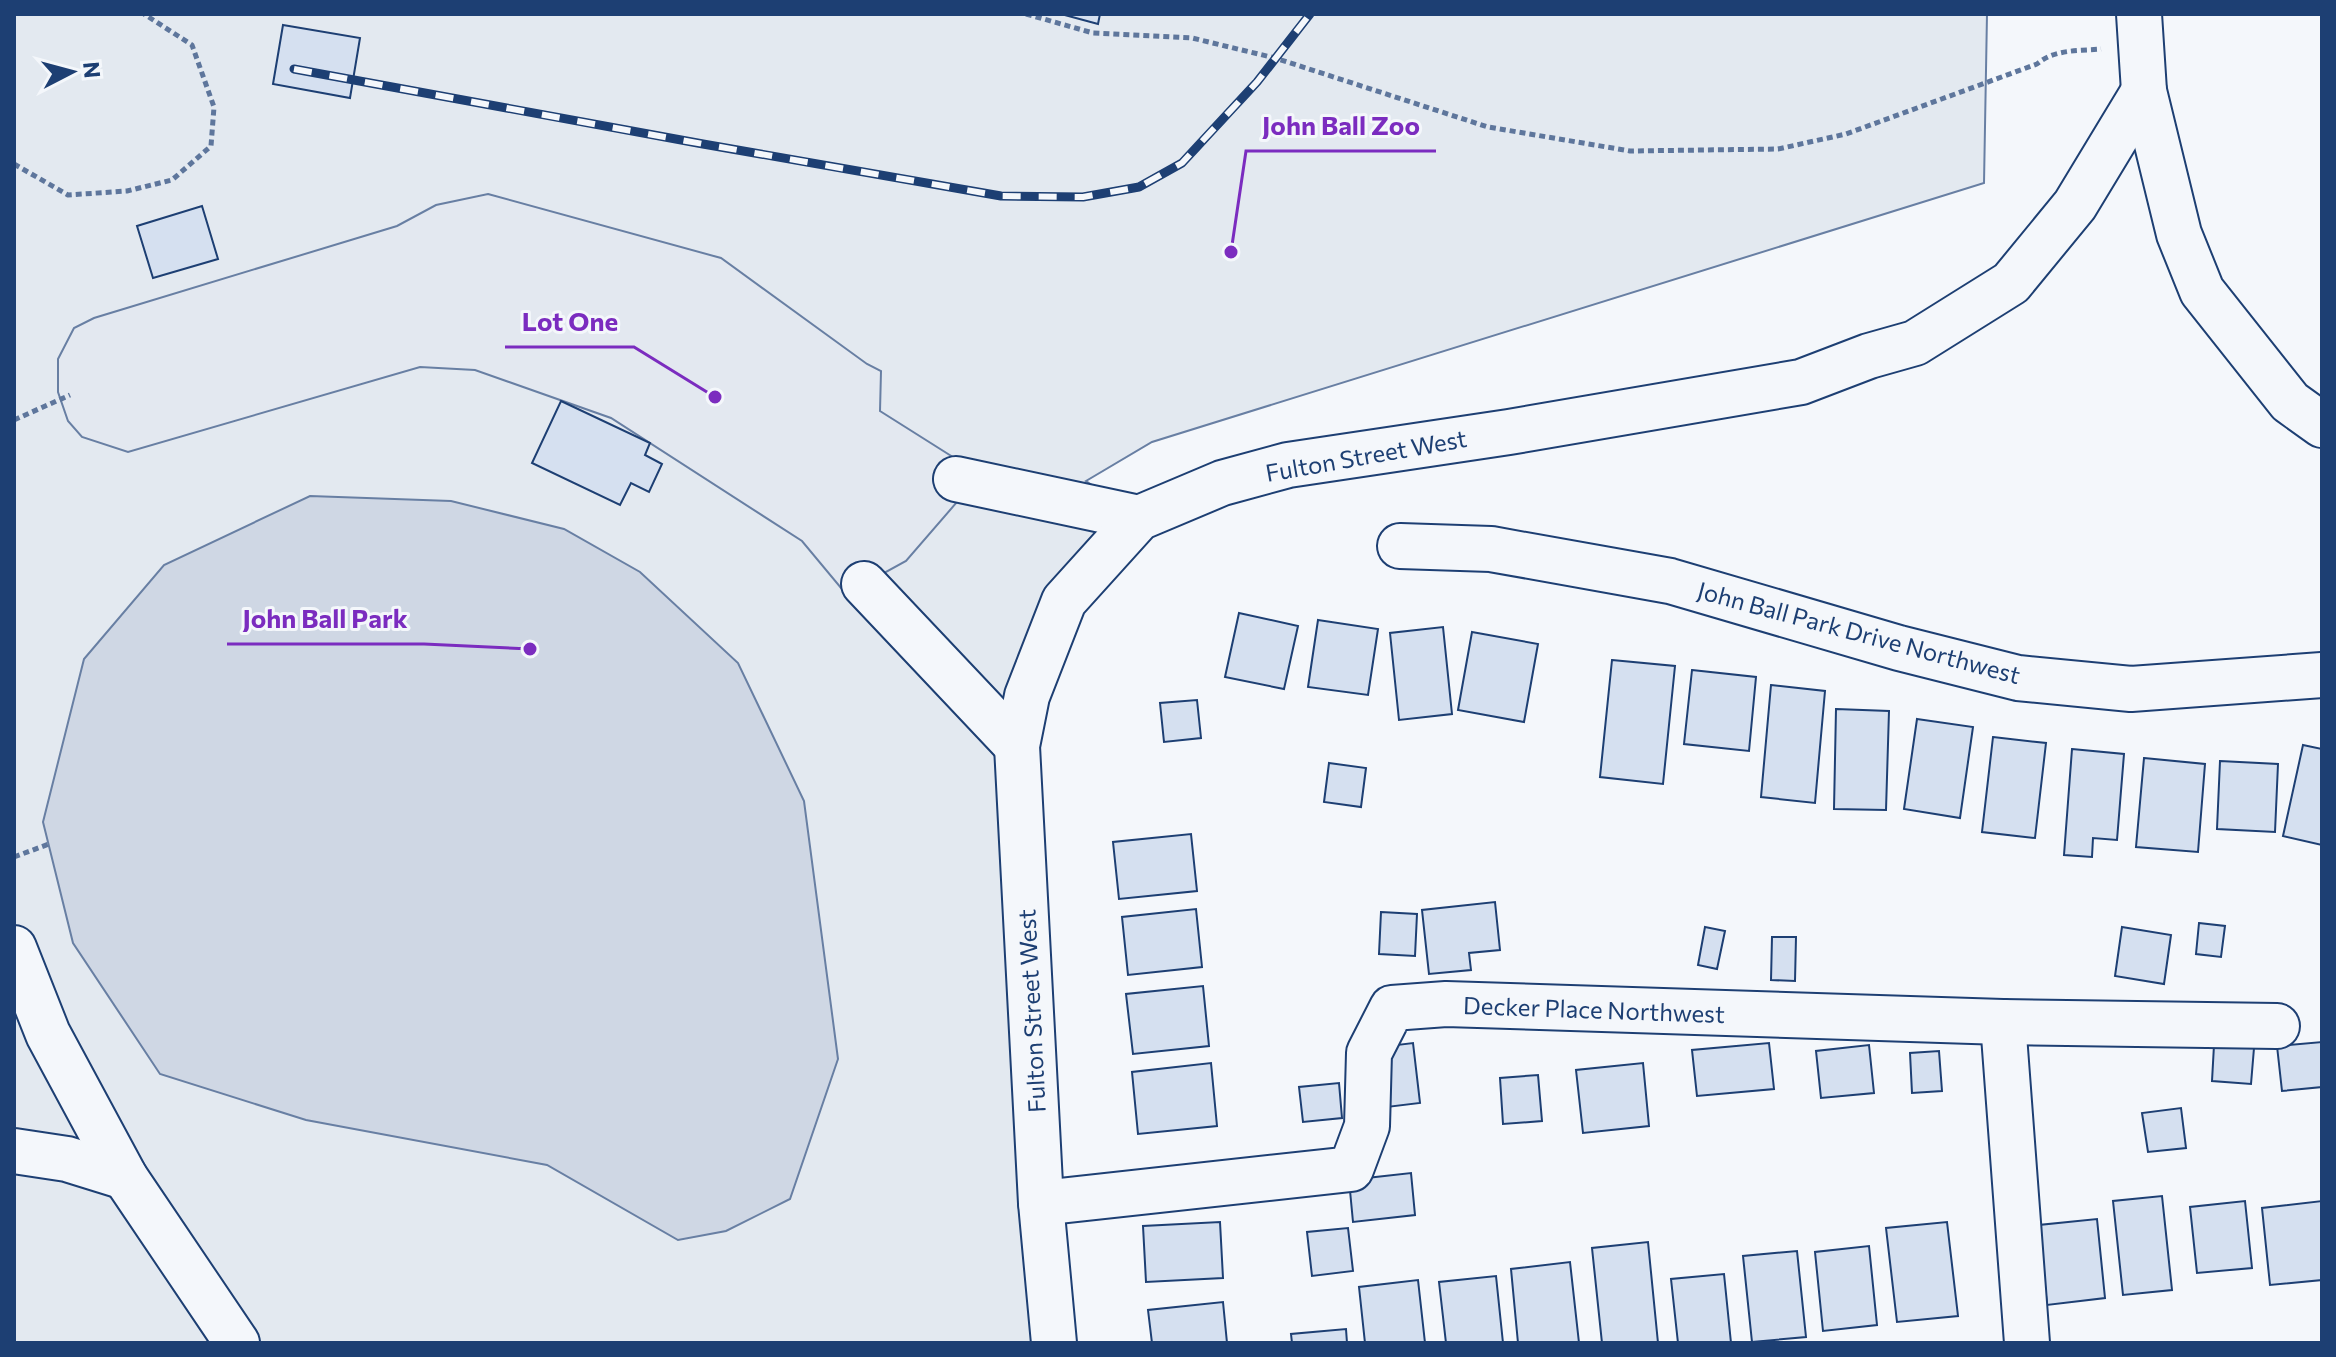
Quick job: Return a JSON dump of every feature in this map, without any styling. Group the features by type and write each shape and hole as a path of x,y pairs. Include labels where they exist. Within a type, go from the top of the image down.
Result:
{"street":[{"path":"2140,30 2144,91 2179,234 2202,291 2290,402 2322,425"},
{"name":"Fulton Street West","path":"1054,1343 1041,1203 1017,746 1027,696 1064,601 1139,518 1222,483 1288,465 1509,432 1801,382 1869,356 1915,343 2011,283 2075,205 2144,91"},
{"path":"956,479 1139,518"},
{"name":"John Ball Park Drive Northwest","path":"1400,546 1491,549 1670,581 1899,648 2018,678 2131,689 2322,675"},
{"path":"864,584 1017,746"},
{"path":"14,948 48,1034 125,1177 237,1343"},
{"name":"Decker Place Northwest","path":"1041,1203 1351,1169 1367,1126 1369,1053 1392,1008 1446,1004 2003,1022 2277,1026"},
{"path":"2003,1022 2027,1343"},
{"path":"14,1151 67,1159 125,1177"}],"path":[{"path":"14,164 68,195 127,191 172,180 211,146 214,107 192,45 144,14"},
{"path":"1026,14 1093,33 1192,38 1275,58 1488,127 1630,151 1778,149 1846,134 2037,64 2046,56 2140,30"},
{"path":"14,420 70,395"},
{"path":"14,857 49,844"}],"shaded area":[{"path":"14,14 1987,14 1984,183 1152,442 1086,481 1139,518 1027,696 1054,1343 14,1343"},
{"path":"488,194 721,258 881,371 880,411 956,459 957,502 906,561 846,594 802,541 611,418 475,370 420,367 128,452 82,437 68,421 58,392 58,359 74,328 94,318 397,226 436,205"},
{"path":"310,496 451,501 564,529 640,572 738,663 804,801 838,1059 790,1199 726,1231 678,1240 547,1165 306,1120 160,1074 73,943 43,822 84,659 164,565"}],"building":[{"path":"1061,14 1100,14 1098,24"},
{"path":"283,25 360,38 350,98 273,84"},
{"path":"202,206 218,259 153,278 137,226"},
{"path":"561,401 650,443 645,455 662,464 649,492 631,483 620,505 532,463"},
{"path":"1239,613 1298,626 1284,689 1225,677"},
{"path":"1318,620 1378,629 1368,695 1308,687"},
{"path":"1443,627 1452,714 1399,720 1390,633"},
{"path":"1472,632 1538,644 1524,722 1458,710"},
{"path":"1612,660 1675,666 1663,784 1600,777"},
{"path":"1692,670 1756,677 1749,751 1684,744"},
{"path":"1771,685 1825,691 1815,803 1761,797"},
{"path":"1197,700 1201,738 1164,742 1160,703"},
{"path":"1836,709 1889,711 1886,810 1834,809"},
{"path":"1917,719 1973,727 1960,818 1904,809"},
{"path":"1993,737 2046,743 2035,838 1982,832"},
{"path":"2303,745 2322,749 2322,845 2283,836"},
{"path":"2072,749 2124,754 2117,840 2093,838 2092,857 2064,855"},
{"path":"2144,758 2205,764 2198,852 2136,847"},
{"path":"2220,761 2278,764 2275,832 2217,829"},
{"path":"1329,763 1366,768 1361,807 1324,802"},
{"path":"1191,834 1197,891 1119,899 1113,842"},
{"path":"1495,902 1500,950 1469,953 1471,970 1429,974 1422,910"},
{"path":"1196,909 1202,967 1128,975 1122,917"},
{"path":"1381,912 1417,914 1415,956 1379,954"},
{"path":"2199,923 2225,926 2221,957 2196,954"},
{"path":"1705,927 1725,931 1717,969 1698,965"},
{"path":"2122,927 2171,935 2164,984 2115,976"},
{"path":"1772,937 1796,937 1795,981 1771,980"},
{"path":"1203,986 1209,1046 1133,1054 1126,994"},
{"path":"2322,1042 2322,1087 2282,1091 2277,1046"},
{"path":"1413,1043 1420,1103 1387,1107 1380,1047"},
{"path":"1769,1043 1774,1089 1697,1096 1692,1050"},
{"path":"1869,1045 1874,1093 1821,1098 1816,1051"},
{"path":"2214,1045 2254,1048 2251,1084 2212,1081"},
{"path":"1939,1051 1942,1091 1912,1093 1910,1053"},
{"path":"1211,1063 1217,1126 1138,1134 1132,1072"},
{"path":"1643,1063 1649,1126 1583,1133 1576,1070"},
{"path":"1538,1075 1542,1121 1503,1124 1500,1078"},
{"path":"1339,1083 1342,1118 1303,1122 1299,1087"},
{"path":"2181,1108 2186,1148 2148,1152 2142,1113"},
{"path":"1411,1173 1415,1215 1353,1222 1349,1180"},
{"path":"2162,1196 2172,1290 2123,1295 2113,1201"},
{"path":"2245,1201 2252,1268 2197,1273 2190,1207"},
{"path":"2322,1201 2322,1280 2270,1285 2262,1208"},
{"path":"2097,1219 2105,1298 2047,1305 2039,1225"},
{"path":"1220,1222 1223,1278 1146,1282 1143,1226"},
{"path":"1947,1222 1958,1316 1897,1322 1886,1228"},
{"path":"1348,1228 1353,1271 1312,1276 1307,1232"},
{"path":"1648,1242 1658,1343 1602,1343 1592,1248"},
{"path":"1869,1246 1877,1325 1823,1331 1815,1252"},
{"path":"1797,1251 1806,1337 1752,1342 1743,1256"},
{"path":"1570,1262 1579,1343 1518,1343 1511,1269"},
{"path":"1724,1274 1731,1343 1678,1343 1671,1279"},
{"path":"1496,1276 1503,1343 1446,1343 1439,1282"},
{"path":"1418,1280 1425,1343 1365,1343 1359,1287"},
{"path":"1223,1302 1227,1343 1152,1343 1148,1310"},
{"path":"1346,1329 1347,1343 1292,1343 1291,1334"}],"railway":[{"path":"294,69 1001,196 1083,197 1139,187 1182,163 1257,82 1310,14"}],"place":[{"name":"John Ball Zoo","path":"1231,252"},
{"name":"Lot One","path":"715,397"},
{"name":"John Ball Park","path":"530,649"}]}
